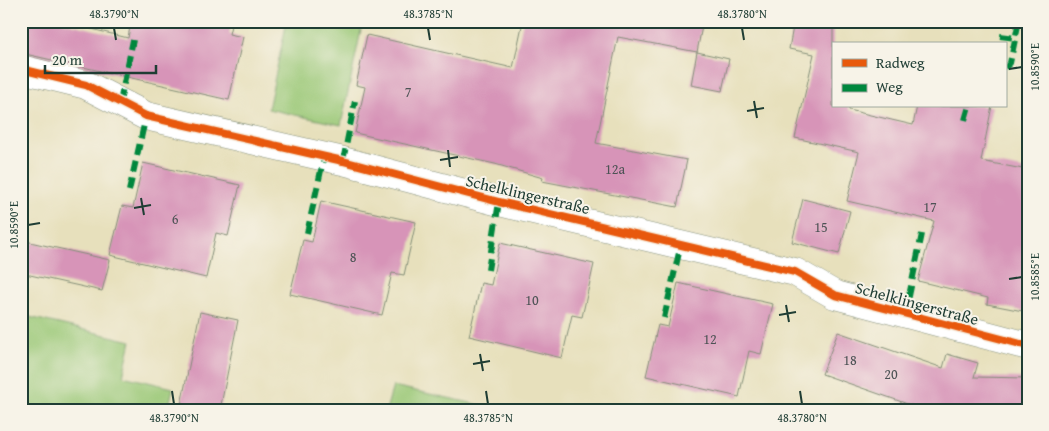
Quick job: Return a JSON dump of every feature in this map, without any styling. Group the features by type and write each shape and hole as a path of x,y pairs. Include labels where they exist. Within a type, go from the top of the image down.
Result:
{"street":[{"name":"Schelklingerstraße","path":"21,69 86,86 146,116 324,157 499,202 795,272 835,295 1028,346"}],"green space":[{"path":"287,21 363,21 341,125 268,109"},
{"path":"21,315 131,341 123,376 173,388 168,410 21,410"},
{"path":"393,386 503,410 386,410"}],"building":[{"path":"21,21 59,21 128,38 131,21 232,21 229,34 243,37 229,100 21,53"},
{"path":"523,21 703,21 697,52 618,37 596,143 687,160 677,207 542,181 543,178 495,164 355,133 365,87 356,85 367,35 513,68"},
{"path":"794,21 833,21 832,108 849,108 849,110 913,125 917,108 992,108 981,161 1028,170 1028,312 987,304 988,298 918,281 934,221 847,201 859,152 795,138 814,54 789,49"},
{"path":"697,52 729,59 722,91 691,85"},
{"path":"143,163 240,185 228,236 216,233 206,278 110,255 122,206 133,208"},
{"path":"803,199 850,211 839,254 792,242"},
{"path":"321,201 416,222 404,275 392,273 382,315 290,294 303,240 312,242"},
{"path":"21,240 110,260 102,291 21,273"},
{"path":"500,243 594,264 582,317 572,315 562,358 469,336 481,283 491,285"},
{"path":"678,283 773,304 761,354 749,351 739,397 646,376 658,325 668,327"},
{"path":"200,312 238,320 220,410 180,410"},
{"path":"838,332 943,368 947,354 978,363 974,377 1028,378 1028,410 925,410 822,374"}],"marked path":[{"path":"1006,67 1010,63 1019,21"},
{"path":"1000,36 1015,38"},
{"path":"120,102 133,40"},
{"path":"343,161 355,101"},
{"path":"965,120 968,108"},
{"path":"129,191 146,116"},
{"path":"307,233 324,157"},
{"path":"488,270 499,202"},
{"path":"905,315 922,234"},
{"path":"664,318 681,244"}],"cycle path":[{"path":"21,69 86,85 146,116 343,161 499,202 795,272 835,295 1028,346"}]}
